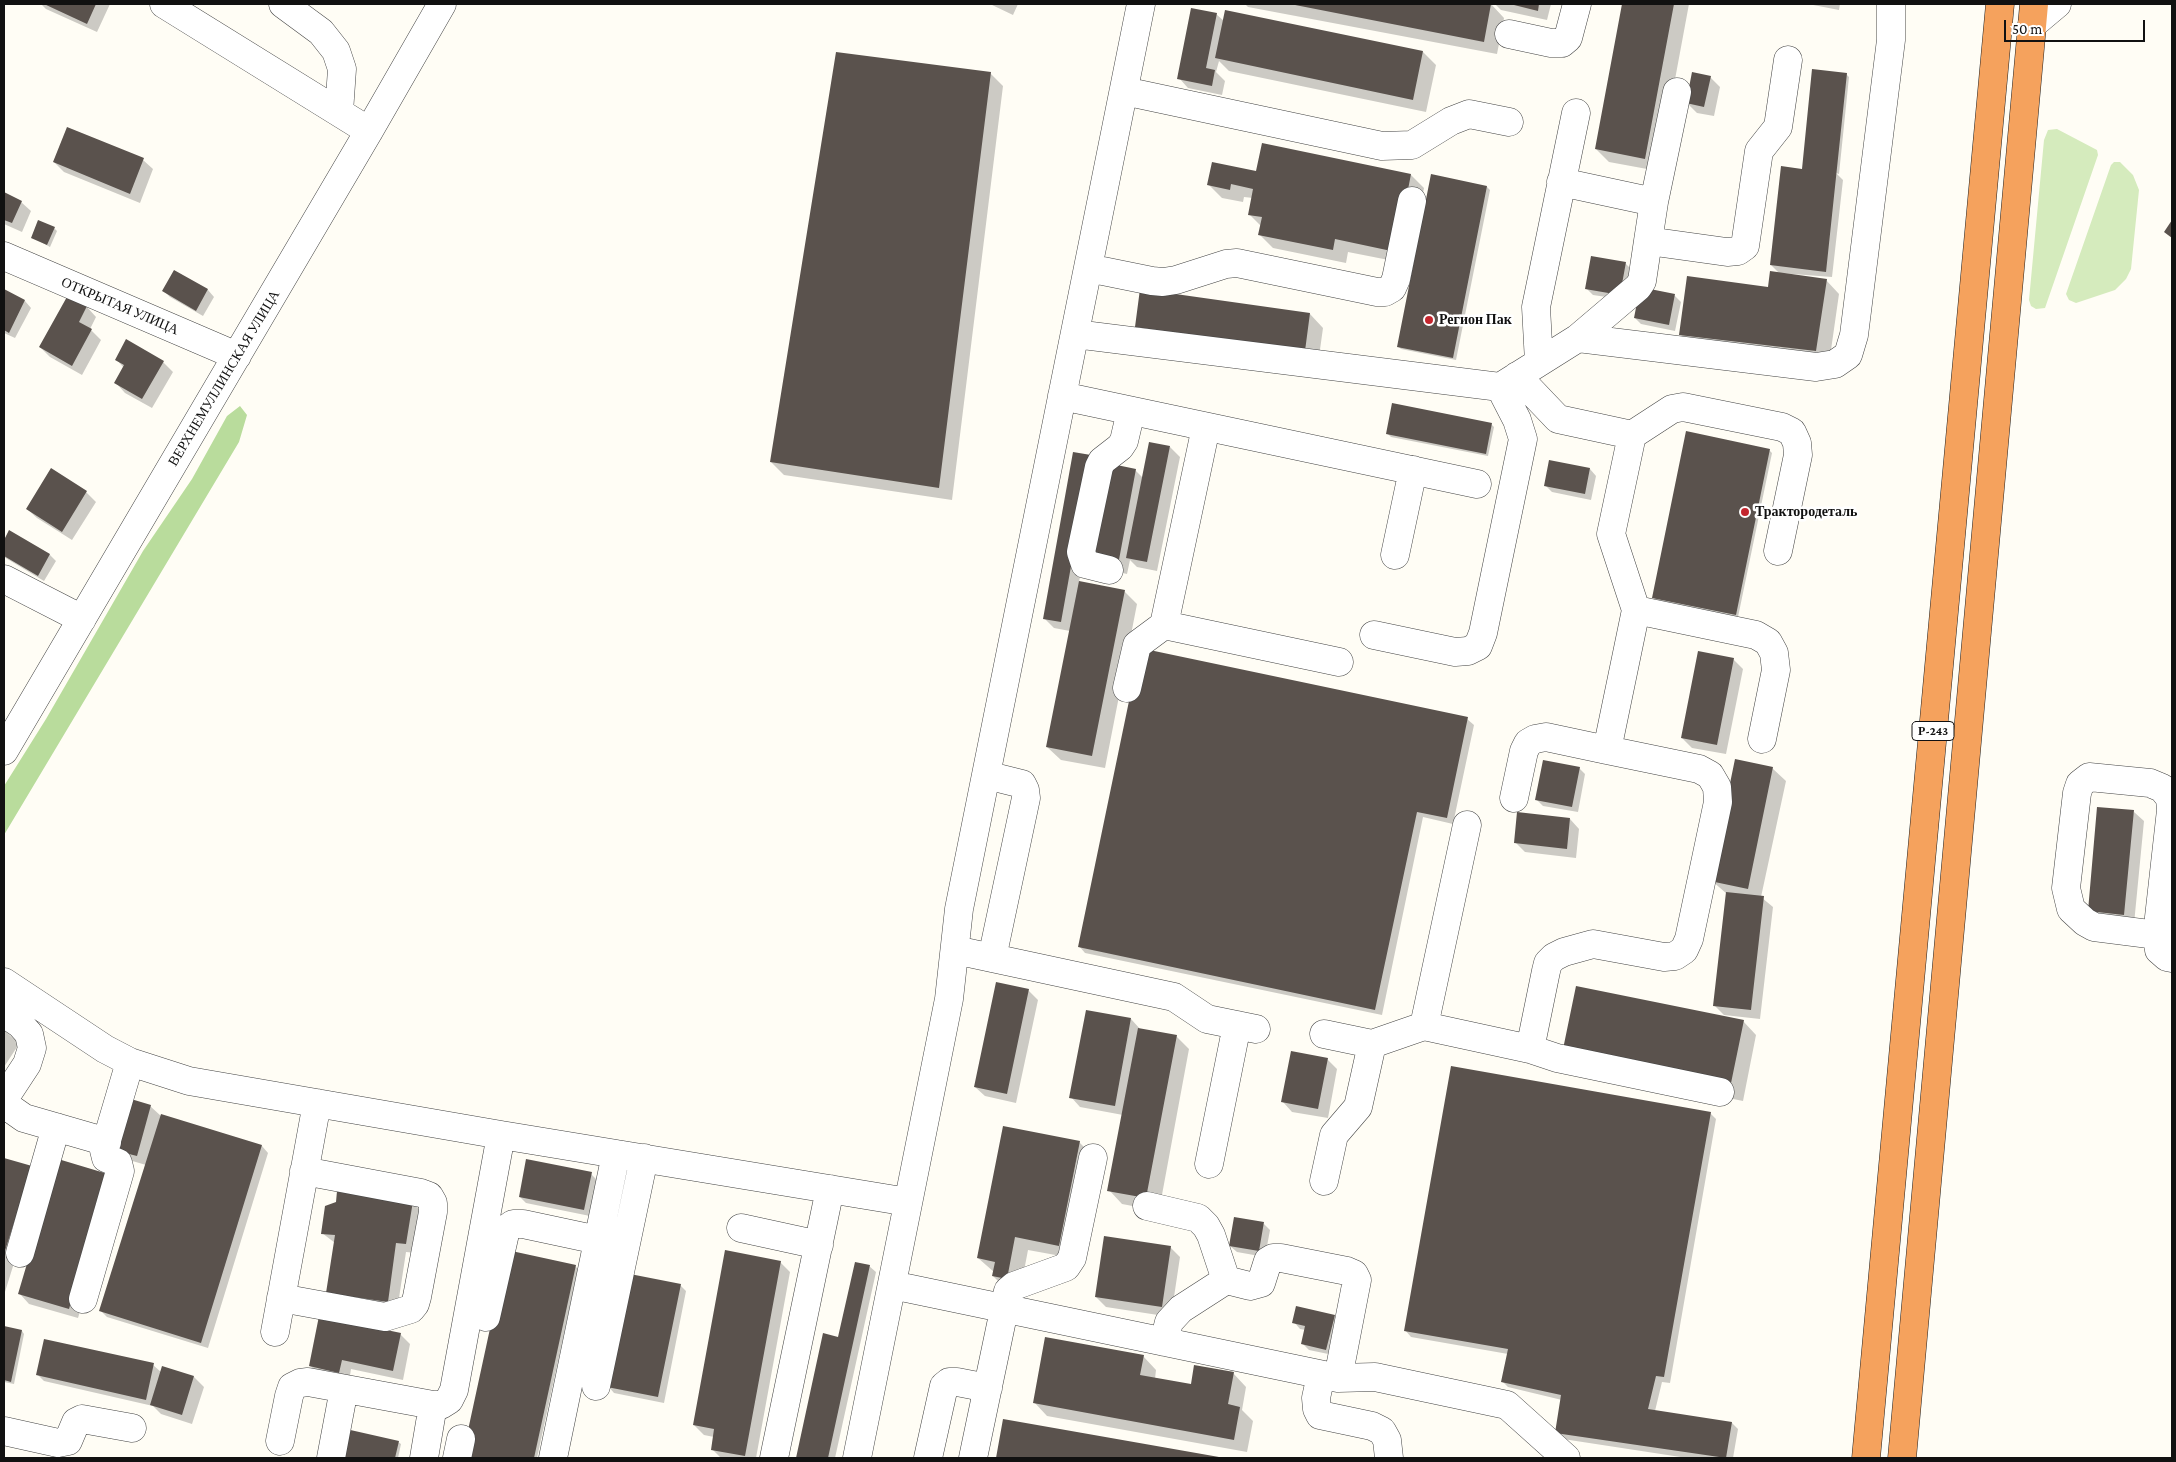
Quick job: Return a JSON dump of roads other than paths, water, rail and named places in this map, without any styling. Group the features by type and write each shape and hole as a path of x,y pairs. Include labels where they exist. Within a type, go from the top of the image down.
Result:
{"highway":[{"name":"Р-243","path":"1866,1458 2000,4"},
{"name":"Р-243","path":"1902,1458 2033,14"}],"street":[{"path":"164,4 369,132"},
{"path":"283,4 321,32 336,51 342,69 339,112"},
{"name":"ВЕРХНЕМУЛЛИНСКАЯ УЛИЦА","path":"4,751 369,132 442,4"},
{"path":"857,1458 950,999 959,909 1141,4"},
{"path":"1509,34 1551,43 1562,43 1568,38 1577,4"},
{"path":"1578,338 1816,367 1835,364 1848,355 1854,335 1891,40 1891,4"},
{"path":"2033,14 2057,4"},
{"path":"1648,241 1727,252 1738,251 1744,246 1759,151 1778,127 1788,60"},
{"path":"1124,91 1382,146 1412,145 1451,121 1469,114 1509,122"},
{"path":"1075,334 1519,375 1578,338 1638,287 1642,281 1654,202 1677,92"},
{"path":"1374,635 1455,652 1468,651 1478,646 1483,633 1523,439 1517,420 1519,375 1536,307 1576,113"},
{"path":"1562,182 1654,202"},
{"path":"1088,268 1152,282 1163,282 1176,280 1226,264 1237,263 1377,292 1386,292 1392,288 1396,279 1412,201"},
{"name":"ОТКРЫТАЯ УЛИЦА","path":"4,256 237,356"},
{"path":"1519,375 1558,419 1632,435"},
{"path":"1062,396 1476,484"},
{"path":"1607,750 1636,610 1611,534 1632,435 1672,409 1684,407 1782,427 1792,432 1797,443 1798,455 1778,551"},
{"path":"1109,570 1084,564 1081,552 1102,461 1120,447 1124,441 1131,411"},
{"path":"1127,688 1137,645 1164,626 1206,427"},
{"path":"1395,555 1413,470"},
{"path":"4,579 82,619"},
{"path":"1636,610 1756,636 1768,642 1774,653 1776,670 1762,739"},
{"path":"1164,626 1339,662"},
{"path":"1514,798 1524,751 1528,743 1535,739 1546,737 1699,769 1710,775 1717,787 1718,802 1689,939 1684,950 1675,956 1664,957 1593,944 1554,957 1548,963 1530,1049"},
{"path":"986,775 1022,784 1026,798 992,958"},
{"path":"2157,935 2094,927 2085,922 2071,909 2066,888 2077,793 2080,784 2089,777 2150,783 2162,788 2170,798 2171,810 2157,935 2160,950 2172,958"},
{"path":"1424,1026 1467,825"},
{"path":"955,950 1174,996 1207,1019 1247,1027 1209,1164"},
{"path":"4,982 105,1049 130,1062 188,1081 908,1202"},
{"path":"4,1013 20,1024 29,1034 32,1048 27,1064 4,1099"},
{"path":"1324,1034 1372,1044 1424,1026 1530,1049 1557,1058 1720,1092"},
{"path":"1324,1181 1334,1135 1358,1107 1372,1044"},
{"path":"83,1299 120,1171 118,1163 109,1160 104,1155 130,1062"},
{"path":"275,1332 317,1103"},
{"path":"4,1104 24,1118 107,1142"},
{"path":"20,1253 56,1127"},
{"path":"280,1441 292,1387 300,1383 308,1382 434,1405 441,1405 449,1400 454,1390 501,1135"},
{"path":"553,1458 616,1154"},
{"path":"596,1386 644,1158"},
{"path":"973,1458 1008,1291 1014,1286 1066,1267 1072,1258 1093,1158"},
{"path":"281,1298 376,1316 396,1315 411,1309 415,1304 423,1268 433,1212 433,1203 429,1196 422,1192 304,1171"},
{"path":"774,1458 830,1189"},
{"path":"1148,1206 1188,1214 1198,1218 1211,1235 1226,1280"},
{"path":"476,1362 506,1229 513,1224 523,1224 598,1240"},
{"path":"741,1228 819,1245"},
{"path":"1164,1342 1169,1322 1173,1315 1226,1280 1256,1286 1260,1283 1268,1261 1273,1258 1281,1258 1354,1274 1357,1280 1356,1288 1329,1377 1316,1398 1317,1409 1320,1415 1372,1426 1382,1431 1387,1440 1389,1458"},
{"path":"892,1284 1329,1377 1375,1377 1507,1405 1566,1458"},
{"path":"928,1458 944,1386 949,1382 957,1382 988,1388"},
{"path":"331,1458 344,1389"},
{"path":"424,1458 434,1405"},
{"path":"4,1432 58,1443 68,1441 76,1422 82,1419 132,1428"}],"place":[{"name":"Регион Пак","path":"1429,320"},
{"name":"Трактородеталь","path":"1745,512"}]}
